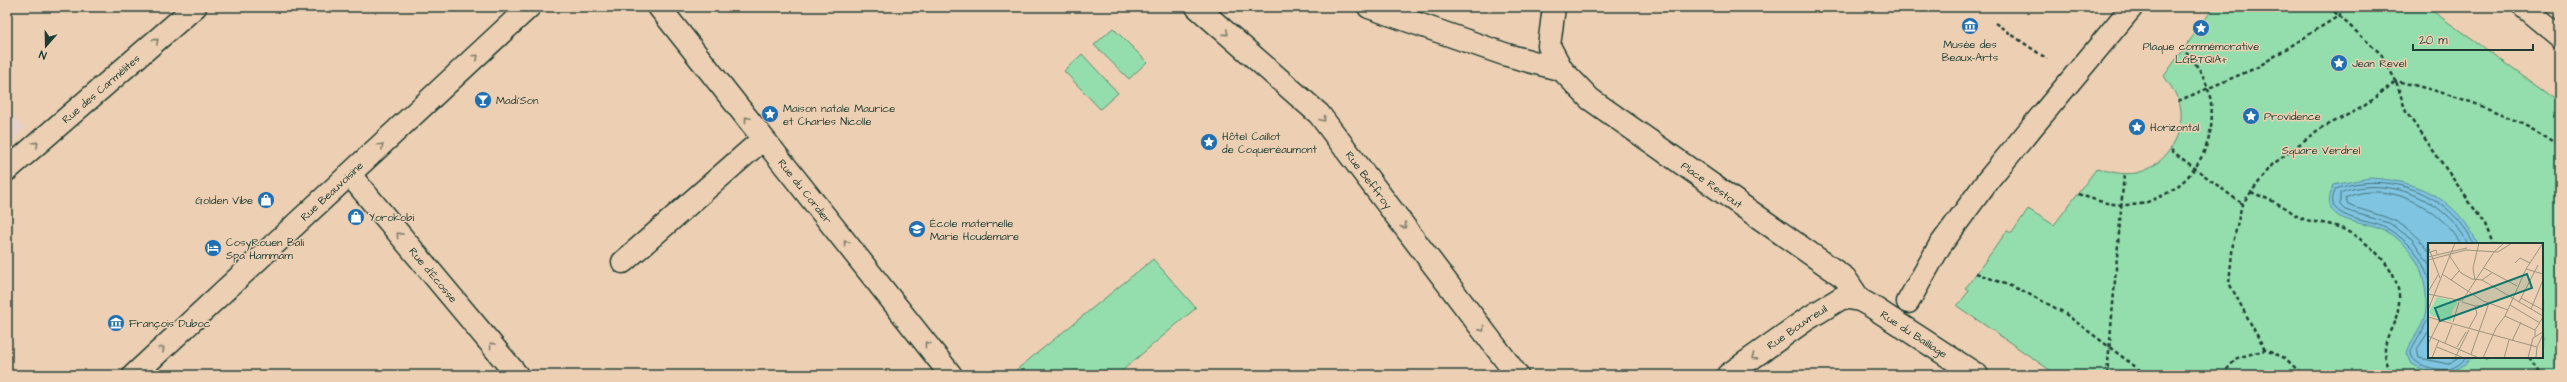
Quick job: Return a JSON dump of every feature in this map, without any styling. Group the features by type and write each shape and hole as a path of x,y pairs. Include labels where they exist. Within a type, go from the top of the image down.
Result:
{"street":[{"name":"Rue des Carmélites","path":"7,170 195,7"},
{"name":"Rue Beauvoisine","path":"134,375 529,7"},
{"name":"Rue du Cordier","path":"659,7 951,375"},
{"name":"Rue Beffroy","path":"1197,7 1319,114 1517,375"},
{"path":"1369,7 1507,55 1562,70"},
{"name":"Place Restout","path":"1554,7 1549,46 1562,70 1590,99 1845,278 1866,303"},
{"path":"1908,302 1939,247 1988,180 2132,7"},
{"path":"2539,11 2560,37"},
{"path":"622,262 763,139"},
{"name":"Rue d'Écosse","path":"350,175 518,375"},
{"name":"Rue Bouvreuil","path":"1728,375 1807,319 1843,298 1866,303"},
{"name":"Rue du Bailliage","path":"1866,303 1976,375"}],"path":[{"path":"2329,7 2340,15 2381,54 2396,81 2406,112 2485,224 2493,243"},
{"path":"2340,15 2341,7"},
{"path":"2178,101 2256,68 2340,15"},
{"path":"1995,24 2074,78"},
{"path":"2078,194 2109,205 2141,204 2172,192 2196,169 2210,140 2212,107 2203,76 2183,49"},
{"path":"2396,81 2444,92 2540,132 2560,147"},
{"path":"2265,350 2229,283 2233,243 2242,204 2272,165 2318,130 2363,107 2396,81"},
{"path":"2170,150 2242,204"},
{"path":"2107,375 2108,347 2124,174"},
{"path":"2251,192 2284,206 2300,218 2338,227 2357,236 2388,266 2399,289 2399,304 2386,343 2384,358 2392,375"},
{"path":"1976,273 2021,290 2063,312 2108,347 2149,375"},
{"path":"2222,375 2237,358 2265,350 2285,358 2299,373 2303,375"},
{"path":"2531,358 2542,375"}],"shaded area":[{"path":"7,109 25,129 7,145"}],"green space":[{"name":"Square Verdrel","path":"2214,7 2427,7 2560,103 2560,375 2057,375 1957,306 1969,291 1965,289 2007,231 2012,233 2028,209 2054,225 2097,168 2116,173 2136,173 2155,165 2163,158 2175,141 2181,121 2180,106 2172,88 2164,76"},
{"path":"1113,28 1147,62 1129,79 1094,45"},
{"path":"1082,54 1118,93 1100,109 1064,71"},
{"path":"1153,259 1196,308 1117,375 1010,375"}],"water":[{"path":"2369,178 2403,183 2419,188 2434,195 2447,204 2459,215 2469,228 2477,243 2428,243 2428,358 2471,358 2465,364 2451,371 2436,372 2428,371 2412,364 2407,353 2421,327 2426,309 2425,285 2418,264 2405,245 2385,231 2376,227 2354,222 2336,214 2330,207 2330,198 2334,185"}],"place":[{"name":"Musée des Beaux-Arts","path":"1970,26"},
{"name":"Plaque commémorative LGBTQIA+","path":"2201,28"},
{"name":"Jean Revel","path":"2339,63"},
{"name":"Madi'Son","path":"483,100"},
{"name":"Maison natale Maurice et Charles Nicolle","path":"770,114"},
{"name":"Providence","path":"2251,116"},
{"name":"Horizontal","path":"2137,127"},
{"name":"Hôtel Caillot de Coqueréaumont","path":"1209,142"},
{"name":"Golden Vibe","path":"266,200"},
{"name":"Yorokobi","path":"356,217"},
{"name":"École maternelle Marie Houdemare","path":"917,229"},
{"name":"CosyRouen Bali Spa Hammam","path":"213,248"},
{"name":"François Duboc","path":"116,323"}]}
